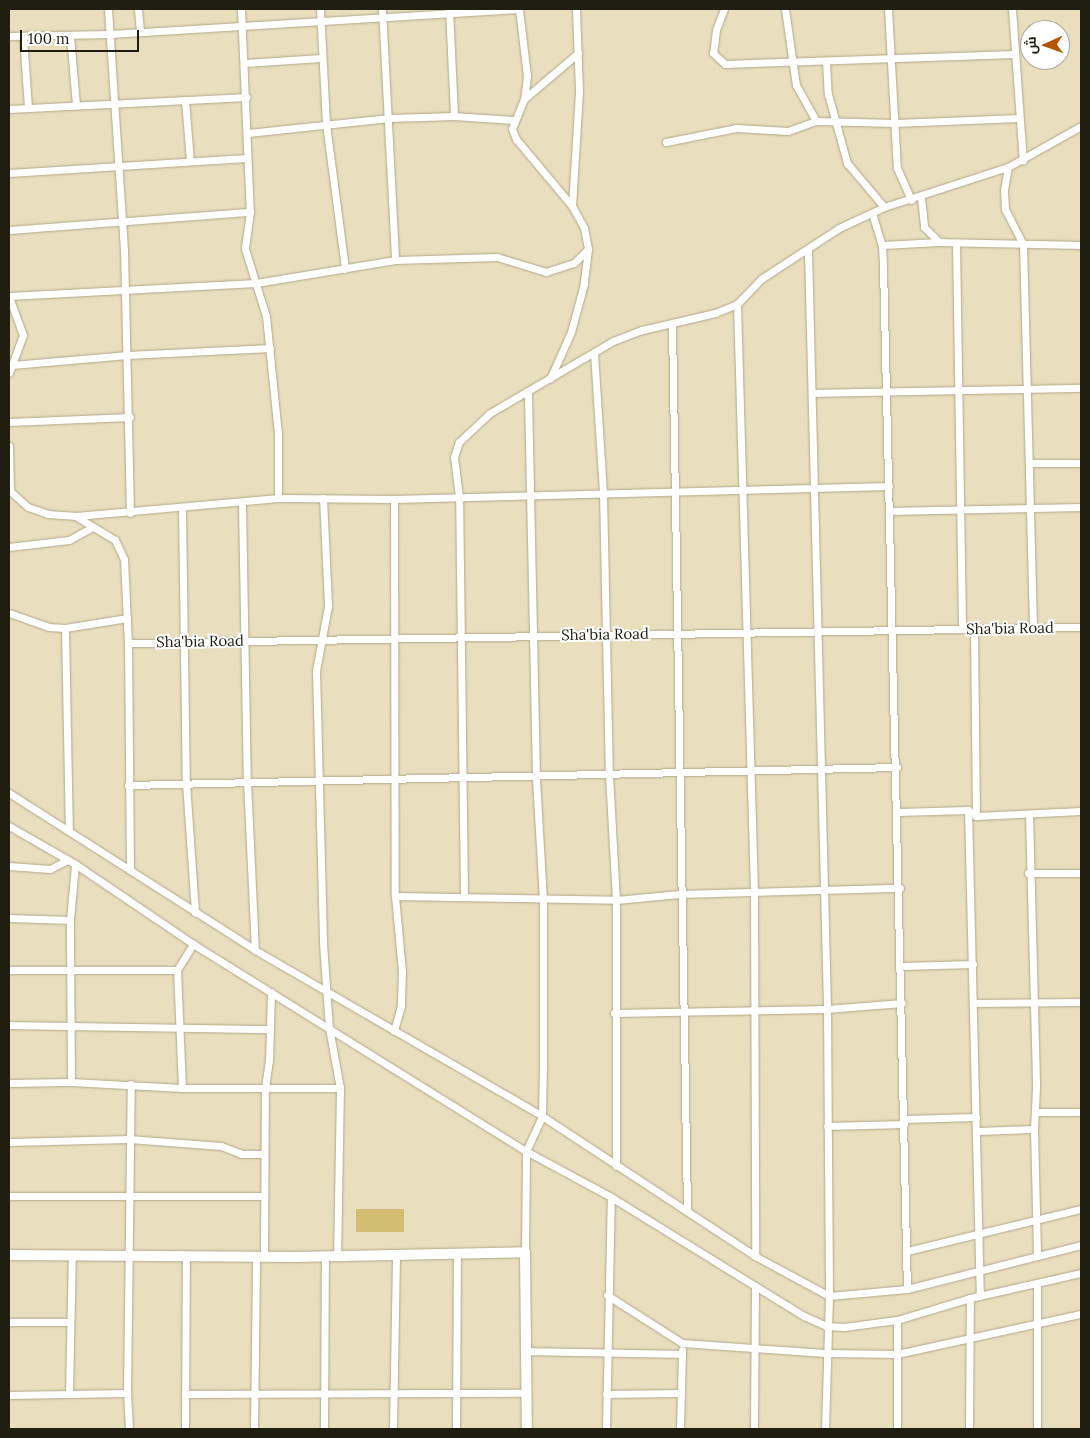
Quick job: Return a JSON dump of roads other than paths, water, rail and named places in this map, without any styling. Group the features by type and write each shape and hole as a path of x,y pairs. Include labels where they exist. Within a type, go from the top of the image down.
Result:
{"street":[{"path":"108,9 123,222 130,418 130,513"},
{"path":"138,9 140,32"},
{"path":"241,9 247,98 247,158 250,212 245,250 247,264 256,283 266,316 278,434 278,498"},
{"path":"320,9 326,124 345,269"},
{"path":"382,9 395,260"},
{"path":"9,36 110,34 382,19 449,11 519,9 527,76 524,99 513,120 516,139 572,206 584,228 588,250 584,284 571,332 550,380"},
{"path":"572,206 579,91 576,9"},
{"path":"724,9 713,43 715,58 725,64 1015,54"},
{"path":"784,9 796,85 816,121"},
{"path":"888,9 898,176 911,200"},
{"path":"1012,9 1023,161"},
{"path":"449,11 454,116"},
{"path":"70,35 76,106"},
{"path":"23,36 28,108"},
{"path":"524,99 578,53"},
{"path":"245,64 322,58"},
{"path":"826,60 828,94 847,163 884,207"},
{"path":"9,108 247,98"},
{"path":"185,100 190,161"},
{"path":"248,133 389,118 454,116 513,120"},
{"path":"666,142 736,128 788,131 816,121 895,123 1019,118"},
{"path":"464,896 459,497 454,457 459,442 490,413 550,380 613,341 642,330 672,324 738,304 761,279 808,251 838,228 884,207 921,197 1023,161 1081,126"},
{"path":"9,173 247,158"},
{"path":"1008,167 1004,190 1005,209 1023,244 1033,628"},
{"path":"921,197 924,227 939,242"},
{"path":"9,230 250,212"},
{"path":"872,213 882,245 894,630 907,1288"},
{"path":"882,245 939,242 1081,245"},
{"path":"956,243 962,629"},
{"path":"9,373 23,335 9,296 126,292 256,283 395,260 497,257 546,272 574,263 588,250"},
{"path":"808,251 822,890 827,1009 829,1296 825,1353 825,1429"},
{"path":"738,304 752,771 755,1010 755,1256"},
{"path":"672,324 680,894 687,1211"},
{"path":"12,365 128,355 270,348"},
{"path":"594,353 603,493 609,775 616,900 614,1013 616,1166"},
{"path":"812,393 1081,388"},
{"path":"527,1429 526,1151 542,1116 543,900 536,777 528,391"},
{"path":"9,422 130,418"},
{"path":"9,446 9,491 28,507 76,516 182,509 278,498 394,499 889,486"},
{"path":"1029,464 1081,463"},
{"path":"323,498 328,606 316,671 329,1028 340,1088 337,1257"},
{"path":"394,499 395,896 402,972 401,1006 394,1032"},
{"path":"242,503 247,782 256,950"},
{"path":"890,511 1081,507"},
{"path":"182,509 186,783 195,913"},
{"path":"76,516 115,540 124,559 128,643 130,870"},
{"path":"9,547 69,540 92,527"},
{"path":"9,613 49,627 65,628 127,618"},
{"name":"Sha'bia Road","path":"128,643 183,640 322,640 1081,627"},
{"path":"65,628 69,830"},
{"path":"974,629 976,816"},
{"path":"128,785 395,781 897,767"},
{"path":"9,793 195,913 327,993 542,1116 755,1256 829,1296 907,1288 1081,1245"},
{"path":"968,810 980,1296"},
{"path":"898,812 968,810 976,816 1081,811"},
{"path":"1029,814 1028,874 1034,1004 1035,1219 1037,1256"},
{"path":"9,826 71,862 193,944 526,1151 611,1197 804,1316 826,1326 844,1327 897,1320 970,1298 1081,1273"},
{"path":"9,866 50,869 71,862"},
{"path":"71,862 71,1082"},
{"path":"1028,874 1081,873"},
{"path":"395,896 616,900 680,894 900,888"},
{"path":"9,918 70,920"},
{"path":"182,1088 177,970 193,944"},
{"path":"902,966 973,964"},
{"path":"9,970 177,970"},
{"path":"254,1429 265,1088 271,992"},
{"path":"974,1002 1034,1004 1081,1002"},
{"path":"614,1013 682,1010 827,1009 902,1003"},
{"path":"9,1025 270,1029"},
{"path":"9,1083 71,1082 182,1088 340,1088"},
{"path":"129,1429 127,1393 131,1084"},
{"path":"1035,1112 1081,1112"},
{"path":"827,1126 976,1117"},
{"path":"977,1130 1034,1129"},
{"path":"9,1142 129,1139 221,1146 242,1154 263,1154"},
{"path":"9,1196 130,1198 263,1196"},
{"path":"606,1429 605,1351 611,1197"},
{"path":"907,1251 978,1232 1081,1209"},
{"path":"9,1255 337,1257 525,1252"},
{"path":"456,1429 457,1254"},
{"path":"70,1393 69,1322 72,1255"},
{"path":"393,1429 396,1255"},
{"path":"185,1429 186,1257"},
{"path":"324,1429 325,1257"},
{"path":"1036,1429 1037,1283"},
{"path":"754,1429 755,1286"},
{"path":"608,1295 682,1342 825,1353 897,1354 969,1340 1081,1314"},
{"path":"969,1429 970,1298"},
{"path":"897,1320 897,1429"},
{"path":"9,1322 69,1322"},
{"path":"680,1429 682,1342"},
{"path":"527,1351 605,1351 682,1354"},
{"path":"9,1395 127,1393"},
{"path":"185,1394 393,1395 527,1393"},
{"path":"606,1394 680,1393"}]}
